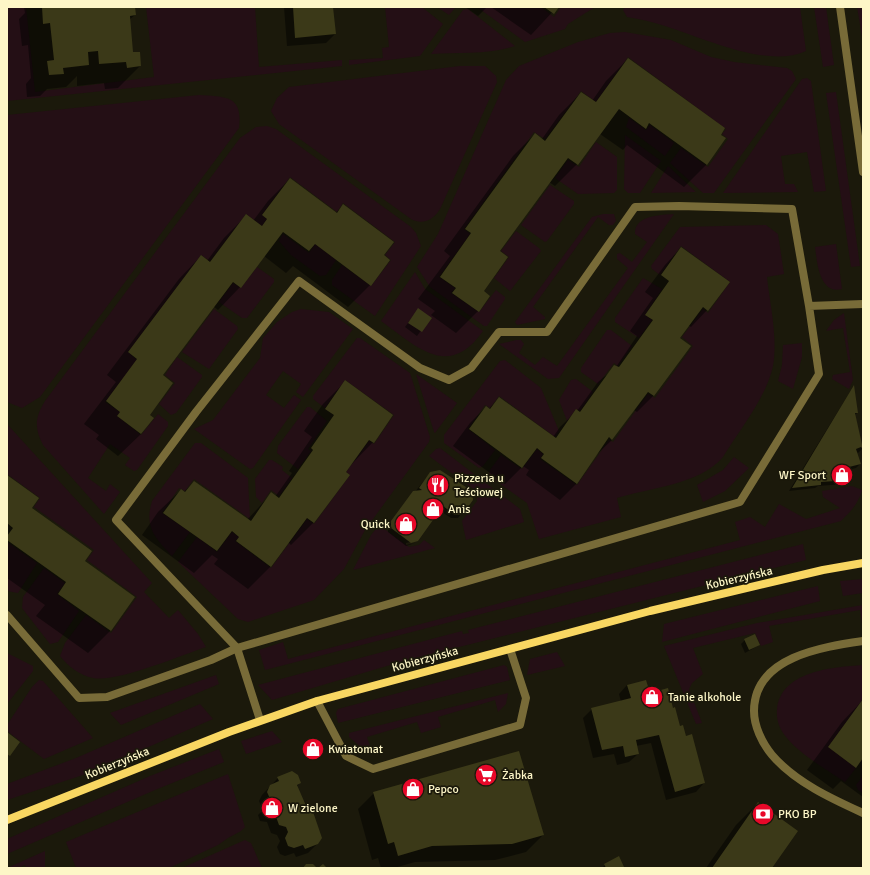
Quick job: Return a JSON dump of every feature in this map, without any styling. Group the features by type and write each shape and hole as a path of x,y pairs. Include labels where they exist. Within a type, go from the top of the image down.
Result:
{"street":[{"path":"840,7 863,172"},
{"path":"7,615 79,698 107,697 211,660 236,648 740,502 819,374 792,209 679,206 635,207 547,332 499,332 471,368 449,380 420,368 299,280 196,412 116,520 236,648 260,720"},
{"path":"809,306 863,304"},
{"name":"Kobierzyńska","path":"7,820 260,720 317,701 650,611 823,570 863,563"},
{"path":"863,641 832,646 788,659 770,672 760,685 754,700 754,716 760,736 772,755 792,774 837,801 863,813"},
{"path":"317,701 346,756 373,769 520,724 526,698 510,649"}],"shaded area":[{"path":"7,7 26,7 35,92 154,77 146,7 255,7 259,67 342,60 342,66 7,101"},
{"path":"385,7 422,7 443,24 420,56 349,65 349,60 383,58 382,48 389,47"},
{"path":"437,7 456,7 449,15"},
{"path":"477,7 541,7 554,17 561,7 595,7 568,24 565,29 525,42"},
{"path":"625,7 800,7 806,51 790,56 773,56 736,50 660,25 627,17 623,10"},
{"path":"814,7 826,7 834,65 823,67"},
{"path":"857,7 863,7 863,42"},
{"path":"468,9 515,46 495,51 431,54 463,10"},
{"path":"625,32 671,40 711,57 734,62 787,68 792,71 796,79 714,193 703,193 670,163 681,148 708,167 728,139 722,134 726,129 628,57 596,102 581,91 545,139 534,132 464,229 470,234 439,277 455,288 451,293 479,312 496,290 505,297 487,326 484,326 430,287 417,267 438,234 506,80 519,66 578,42 610,33"},
{"path":"460,66 485,66 496,76 497,82 441,207 432,218 420,222 411,219 279,124 271,111 277,98 289,87"},
{"path":"807,78 811,81 826,191 814,192 807,152 781,156 785,184 794,184 798,192 723,193 802,79"},
{"path":"836,92 860,266 851,267 826,93"},
{"path":"199,95 217,96 231,100 238,109 240,117 239,128 40,397 22,408 7,402 7,115"},
{"path":"629,118 646,130 650,125 674,143 665,156 626,127"},
{"path":"267,126 276,129 411,227 416,233 421,246 375,316 332,285 332,280 342,265 371,286 391,260 385,255 395,242 343,203 337,212 290,177 262,215 267,219 262,226 246,214 210,261 201,255 128,352 137,360 105,402 120,412 117,416 141,435 158,414 168,422 168,426 137,470 134,471 125,465 130,458 110,444 88,478 106,491 110,484 120,492 104,514 43,445 37,428 39,412 45,401 240,138 256,127"},
{"path":"625,135 661,161 640,193 628,193 624,189"},
{"path":"596,142 617,157 617,190 614,193 578,194 555,178 568,160 579,167"},
{"path":"668,166 696,192 651,193"},
{"path":"550,185 574,201 574,204 545,242 521,225"},
{"path":"603,214 614,214 616,221 613,225 609,225 598,217 533,307 545,317 545,319 517,325 515,322 592,217"},
{"path":"674,214 559,378 548,379 499,344 521,340 524,344 519,353 535,365 543,357 557,366 628,268 617,259 617,254 620,253 632,262 647,242 635,234 639,223 650,217"},
{"path":"766,225 778,234 784,274 767,277 775,344 773,366 770,377 759,401 723,457 702,473 688,479 674,484 617,498 621,517 539,539 527,503 489,476 490,470 501,455 522,469 537,449 543,454 540,459 577,485 609,440 613,442 648,394 655,398 693,346 682,337 703,309 708,313 730,282 681,246 660,275 652,269 651,266 680,227"},
{"path":"516,231 541,251 510,291 494,278 509,257 501,251"},
{"path":"283,234 309,253 315,244 336,260 326,275 320,276 291,255 279,241"},
{"path":"836,244 842,289 828,287 824,282 818,268 815,247"},
{"path":"257,267 274,279 274,282 247,318 242,318 219,302 233,283 241,288"},
{"path":"415,272 425,289 483,331 470,346 458,354 445,356 433,354 420,349 381,321"},
{"path":"643,278 662,289 645,315 652,320 639,338 615,322 615,318"},
{"path":"214,309 237,326 238,329 209,369 182,352"},
{"path":"301,309 329,312 353,329 303,397 296,392 301,384 283,371 266,395 284,408 294,395 301,400 253,468 250,469 194,429 213,420 260,358 263,338 277,322 292,312"},
{"path":"844,313 853,380 849,389 832,379 833,375 850,372 843,328 826,331 834,320"},
{"path":"607,330 611,330 632,346 618,366 614,363 598,384 581,372 581,368"},
{"path":"357,338 360,338 410,373 430,437 429,442 365,530 344,569 314,600 248,622 238,619 178,562 197,537 217,552 232,532 239,537 235,541 271,568 307,519 314,524 350,475 346,472 369,441 374,444 394,415 345,380 325,408 313,399 313,396"},
{"path":"802,343 802,357 793,389 778,381 782,365 783,345"},
{"path":"177,357 202,375 202,377 176,413 171,415 159,404 175,383 165,375"},
{"path":"505,360 541,388 559,431 555,437 499,396 490,408 485,405 468,429 495,450 483,466 479,468 444,443 444,435 500,361"},
{"path":"416,374 457,403 435,433 434,432"},
{"path":"576,379 593,392 580,411 576,409 567,421 559,400 571,380"},
{"path":"307,407 310,407 327,421 308,449 311,451 298,469 277,453 278,446"},
{"path":"7,424 152,583 144,592 169,618 178,610 198,634 206,647 166,662 133,672 103,678 93,678 83,675 63,660 60,656 65,643 86,615 111,633 137,597 87,560 94,550 34,507 40,498 7,474"},
{"path":"195,443 201,443 248,478 250,519 194,479 185,491 179,488 162,513 190,532 172,556 156,538 153,532 149,518 150,510 152,501"},
{"path":"440,448 520,509 524,522 466,540 462,521 477,501 476,491 429,456 436,449"},
{"path":"734,457 749,468 725,491 703,502 697,485 723,470"},
{"path":"269,460 272,460 283,467 282,470 292,478 279,496 271,490 262,503 256,497 255,479"},
{"path":"852,486 862,490 854,507 841,521 265,670 259,650 283,642 288,659 740,540 735,522 750,517 765,527 779,504 806,519 840,508 823,497 822,491"},
{"path":"379,525 409,547 419,545 424,540 435,548 353,570 371,535"},
{"path":"7,542 37,563 18,593 7,591"},
{"path":"803,544 806,560 407,660 272,700 258,685 462,631 463,634 469,633 468,630"},
{"path":"44,568 65,583 57,594 79,611 58,642 50,644 22,608 23,597"},
{"path":"863,579 863,593 843,596 840,581"},
{"path":"818,586 820,601 662,642 664,624"},
{"path":"863,605 863,630 860,610 769,626 773,642 761,646 755,633 693,648 703,674 692,683 689,689 702,723 696,724 664,646 757,623"},
{"path":"557,652 565,666 527,675 530,659"},
{"path":"7,653 33,666 33,671 7,704"},
{"path":"504,665 507,667 510,680 338,723 336,713 338,709"},
{"path":"863,665 863,699 828,747 856,768 845,782 814,762 793,745 780,729 777,718 777,710 780,697 787,687 798,679 823,670 837,667"},
{"path":"216,675 219,684 121,725 110,713"},
{"path":"39,680 43,681 93,738 44,759 7,731 7,725 32,687"},
{"path":"508,693 506,704 498,712 495,700 438,717 441,727 421,733 417,722 367,737 371,749 362,748 349,737 349,733"},
{"path":"200,704 213,719 86,774 7,800 7,784 76,758"},
{"path":"272,731 282,742 246,754 241,741"},
{"path":"219,749 224,762 7,854 7,839 150,776"},
{"path":"228,774 245,827 241,831 218,845 169,868 76,868 66,842"},
{"path":"863,776 863,793 858,790 856,785"},
{"path":"245,840 251,843 262,868 182,868"},
{"path":"45,851 45,868 26,868 25,865 18,868 7,868"}],"building":[{"path":"42,7 135,7 136,15 130,16 133,52 140,52 141,66 127,68 126,62 99,64 98,51 88,52 89,65 63,68 64,74 49,75 47,61 54,60 50,23 43,24"},
{"path":"293,7 333,7 336,34 295,38"},
{"path":"544,7 559,7 554,14"},
{"path":"628,58 725,128 721,135 726,138 707,165 649,123 646,129 619,109 578,165 568,158 500,251 508,257 484,291 490,296 479,312 452,293 456,288 440,277 471,233 465,229 535,133 545,141 581,92 596,102"},
{"path":"290,178 337,213 343,204 394,242 384,255 390,260 371,286 315,244 309,251 283,232 241,288 233,282 163,375 173,383 150,415 154,418 141,434 117,416 120,412 106,401 137,359 128,352 201,255 210,262 246,214 262,226 267,219 262,215"},
{"path":"681,247 730,282 708,311 703,307 680,338 691,346 654,396 648,392 612,440 609,437 577,484 541,458 544,454 537,448 522,468 469,429 486,406 490,409 499,397 556,438 576,409 580,412 614,365 619,367 653,320 645,315 669,281 661,275"},
{"path":"418,308 432,318 422,332 408,323"},
{"path":"345,380 393,415 374,443 369,440 346,472 350,475 314,523 307,518 271,567 236,541 239,537 232,531 217,551 163,513 181,489 185,492 194,481 251,521 271,492 279,498 313,450 311,448 334,415 325,409"},
{"path":"854,385 858,413 855,413 863,449 861,447 856,449 861,464 845,468 847,478 850,480 821,482 821,485 792,488"},
{"path":"440,470 472,491 473,500 463,514 455,515 443,506 418,541 411,543 391,528 391,521 413,491 422,490 419,488 430,472"},
{"path":"7,475 39,498 32,508 92,551 85,561 135,597 111,631 58,594 66,582 7,540 7,536 13,528 7,523"},
{"path":"755,634 760,645 749,650 744,639"},
{"path":"646,680 650,693 668,688 673,708 675,707 680,726 683,725 686,736 692,734 705,783 675,792 659,735 636,740 639,754 625,757 623,746 602,750 591,708 631,698 627,685"},
{"path":"863,699 863,758 856,768 828,747"},
{"path":"7,732 20,742 10,756 7,754"},
{"path":"519,751 544,835 512,844 432,846 398,856 394,842 388,844 373,792"},
{"path":"292,771 298,775 301,783 297,785 307,808 311,806 322,838 318,844 305,849 303,845 294,848 288,846 285,838 288,832 286,827 279,825 275,814 269,813 266,806 271,801 267,792 270,785 279,781 277,777"},
{"path":"758,802 798,831 772,868 712,868"},
{"path":"619,856 624,867 606,868 604,864"},
{"path":"306,864 313,864 317,868 303,868"},
{"path":"323,864 327,868 318,868"}],"place":[{"name":"WF Sport","path":"842,475"},
{"name":"Pizzeria u Teściowej","path":"438,485"},
{"name":"Anis","path":"433,509"},
{"name":"Quick","path":"406,524"},
{"name":"Tanie alkohole","path":"652,697"},
{"name":"Kwiatomat","path":"313,749"},
{"name":"Żabka","path":"486,775"},
{"name":"Pepco","path":"413,789"},
{"name":"W zielone","path":"272,808"},
{"name":"PKO BP","path":"763,814"}]}
